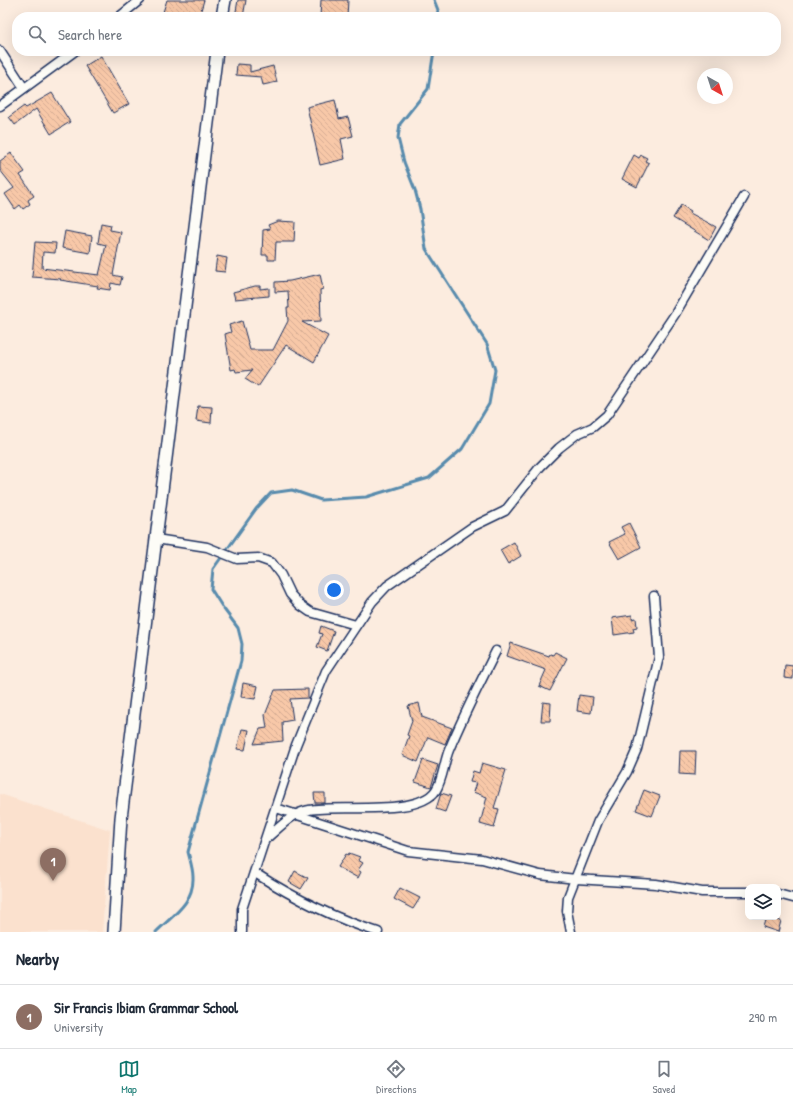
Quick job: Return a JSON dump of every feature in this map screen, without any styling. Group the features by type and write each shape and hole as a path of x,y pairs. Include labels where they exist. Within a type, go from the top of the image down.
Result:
{"main road":[{"path":"223,12 224,0"},
{"path":"114,932 120,818 216,56"}],"street":[{"path":"125,12 140,0"},
{"path":"0,51 24,88"},
{"path":"0,106 68,56"},
{"path":"242,932 242,909 296,745 326,671 356,625 372,602 387,586 472,527 505,511 540,467 559,448 578,434 593,427 607,416 619,401 675,314 744,197"},
{"path":"156,539 218,551 229,557 258,558 272,563 281,575 290,594 300,605 310,612 356,625"},
{"path":"571,932 567,911 568,897 598,821 627,772 637,749 659,657 654,596"},
{"path":"266,838 295,814 308,810 326,808 375,808 419,802 430,795 436,790 449,751 496,651"},
{"path":"276,808 408,851 482,859 540,875 576,879 656,884 702,892 745,892"},
{"path":"255,873 294,898 352,924 378,932"},
{"path":"781,895 793,898"}],"shaded area":[{"path":"0,794 110,830 102,932 0,932"}],"building":[{"path":"167,0 204,0 200,12 163,12"},
{"path":"238,0 246,0 244,12 236,12"},
{"path":"321,0 348,0 347,12 320,12"},
{"path":"101,56 129,104 113,113 85,66"},
{"path":"237,64 250,65 250,72 273,66 277,82 263,85 261,77 236,75"},
{"path":"52,93 70,122 51,134 36,109 15,125 9,117 24,106 26,108"},
{"path":"335,100 339,119 348,117 353,136 341,139 345,159 320,165 307,107"},
{"path":"11,153 25,172 20,175 34,196 28,200 30,204 23,209 20,205 15,209 5,194 14,188 0,170 0,161"},
{"path":"634,155 639,158 641,155 647,158 645,161 649,163 637,187 622,179"},
{"path":"681,205 691,211 690,213 716,227 709,240 673,218"},
{"path":"278,221 295,222 294,242 276,242 275,260 268,260 268,255 262,255 263,230 270,229 268,225"},
{"path":"101,223 111,225 110,230 121,232 113,275 122,277 120,285 111,283 110,290 97,288 98,286 60,280 61,279 32,277 35,242 56,243 55,253 43,252 42,268 99,275 106,245 98,243"},
{"path":"65,231 92,236 90,253 62,248"},
{"path":"217,256 227,258 225,272 215,271"},
{"path":"320,274 323,289 320,290 321,321 302,322 328,336 314,362 286,345 258,387 245,379 252,370 236,372 235,369 231,370 225,334 231,332 229,325 242,321 250,350 273,350 288,321 287,308 289,308 288,291 275,292 275,282 290,281"},
{"path":"260,286 260,289 269,288 269,296 235,299 233,292"},
{"path":"198,406 212,407 211,423 196,421"},
{"path":"629,523 641,547 619,559 609,542 625,534 621,527"},
{"path":"514,542 521,556 508,564 500,550"},
{"path":"632,615 632,619 636,618 637,627 633,628 634,632 614,635 612,618"},
{"path":"321,626 334,631 327,651 317,647 322,634 319,633"},
{"path":"511,643 549,656 550,654 553,655 555,652 567,658 550,691 539,686 546,670 507,656"},
{"path":"785,665 793,666 793,679 784,678"},
{"path":"243,683 258,686 255,699 241,697"},
{"path":"308,689 308,698 290,699 293,720 282,722 283,741 254,744 260,729 267,728 265,715 275,690"},
{"path":"579,695 593,697 591,713 577,711"},
{"path":"543,702 551,703 550,721 541,721"},
{"path":"419,703 422,717 452,728 445,744 428,737 418,762 402,755 409,736 407,735 412,721 408,706"},
{"path":"242,729 249,730 245,750 237,749"},
{"path":"680,751 696,751 695,775 679,774"},
{"path":"423,760 438,765 431,787 415,782"},
{"path":"482,763 506,770 494,808 499,809 494,828 480,824 487,797 473,792 476,783 470,782 473,771 479,773"},
{"path":"644,790 660,796 652,816 636,810"},
{"path":"314,793 325,793 325,803 315,803"},
{"path":"441,793 451,796 445,812 436,809"},
{"path":"349,853 360,857 358,860 363,863 358,870 361,872 358,878 338,867 346,854 348,855"},
{"path":"295,871 308,878 301,889 289,882"},
{"path":"400,888 420,898 413,909 394,899"},
{"path":"765,920 781,921 778,932 763,927"}],"waterway":[{"path":"434,0 438,12"},
{"path":"156,932 181,908 190,894 193,874 188,852 241,661 242,644 238,628 211,589 213,569 256,509 271,493 292,490 321,500 366,497 429,478 462,449 489,404 495,370 487,344 426,249 420,209 415,190 404,162 398,138 400,124 428,89 433,56"}],"place":[{"name":"Sir Francis Ibiam Grammar School","path":"53,881"}]}
